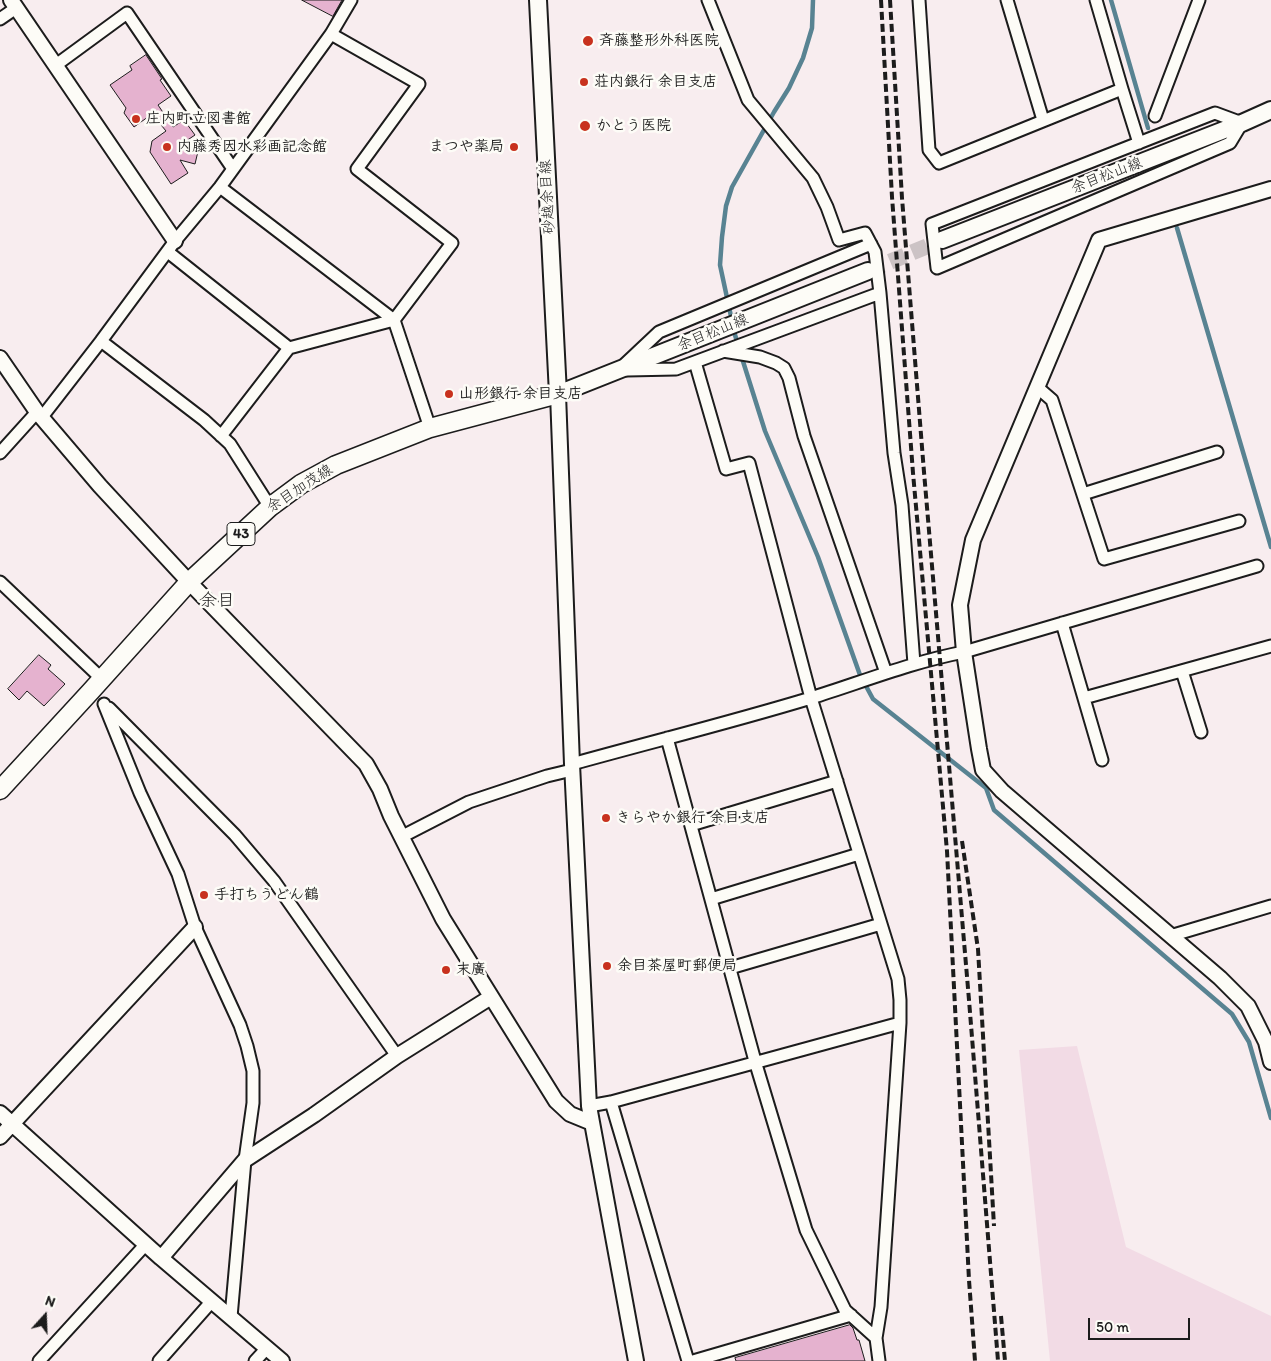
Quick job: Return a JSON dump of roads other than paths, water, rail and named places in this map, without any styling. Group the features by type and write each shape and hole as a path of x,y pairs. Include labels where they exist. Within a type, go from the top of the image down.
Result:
{"main road":[{"name":"砂越余目線","path":"538,0 558,394"},
{"name":"余目松山線","path":"942,240 1242,124 1271,110"},
{"name":"余目松山線","path":"558,394 868,271"},
{"name":"余目加茂線","path":"0,790 189,582 270,506 301,484 336,465 430,428 558,394"}],"street":[{"path":"0,453 40,414 101,341 172,246 220,187 331,34 351,0"},
{"path":"708,0 748,100 813,178 827,207 839,240 865,233 875,252 894,453 902,505 914,664"},
{"path":"919,0 929,150 939,163 1122,90"},
{"path":"1006,0 1043,120"},
{"path":"1096,0 1139,143"},
{"path":"1155,116 1199,0"},
{"path":"0,19 14,4 56,65 172,246 289,348"},
{"path":"56,65 127,13 233,169"},
{"path":"221,436 289,348 394,320 452,243 357,168 419,84 331,34"},
{"path":"1215,113 1242,124 1230,143 937,268 932,224 1215,113"},
{"path":"220,187 394,320 430,428"},
{"path":"1271,189 1099,240 973,540 960,604 964,652 979,750 984,770 1002,791 1220,978 1248,1006 1266,1042 1271,1062"},
{"path":"618,371 659,332 871,244"},
{"path":"618,371 676,368 880,293"},
{"path":"101,341 204,420 230,444 270,506"},
{"path":"723,351 760,357 784,368 789,378 804,436 886,673"},
{"path":"0,358 40,414 100,486 189,582 366,764 443,919 556,1101 570,1114 592,1122"},
{"path":"695,362 726,469 748,463 811,698 898,979 900,1023 881,1307 876,1338 879,1361"},
{"path":"1037,387 1052,400 1104,559 1239,521"},
{"path":"558,394 572,767 589,1106 636,1361"},
{"path":"1083,494 1217,452"},
{"path":"401,837 469,802 572,767 667,738 811,698 940,656 964,652 1257,566"},
{"path":"0,582 97,685 140,793 178,874 195,927 240,1025 247,1046 254,1071 253,1103 245,1160 231,1317"},
{"path":"1062,623 1102,760"},
{"path":"1084,698 1271,646"},
{"path":"1182,671 1201,732"},
{"path":"104,704 235,835 268,875 397,1056"},
{"path":"667,738 755,1061 806,1230 845,1310 876,1338"},
{"path":"691,825 837,781"},
{"path":"711,898 859,854"},
{"path":"1170,936 1271,906"},
{"path":"730,968 881,924"},
{"path":"0,1137 195,927"},
{"path":"161,1258 245,1160 314,1115 397,1056 491,997"},
{"path":"589,1106 611,1102 755,1061 900,1023"},
{"path":"611,1102 688,1361"},
{"path":"0,1113 161,1258 282,1361"},
{"path":"39,1361 146,1244"},
{"path":"159,1361 212,1301"},
{"path":"692,1361 851,1315"},
{"path":"255,1361 267,1348"}],"waterway":[{"path":"732,321 720,265 726,206 732,187 789,88 803,58 812,28 813,0"},
{"path":"1111,0 1148,128"},
{"path":"1177,228 1271,547"},
{"path":"733,328 738,345"},
{"path":"741,355 765,431 818,557 860,675 873,699 986,788 994,810 1232,1014 1249,1042 1271,1118"}],"tunnel":[{"path":"868,271 942,240"}],"railway":[{"path":"881,0 892,197 913,473 947,851 969,1280 975,1361"},
{"path":"890,0 902,198 998,1361"},
{"path":"962,841 978,949 994,1226"},
{"path":"1001,1316 1005,1361"}],"place":[{"name":"斉藤整形外科医院","path":"588,41"},
{"name":"荘内銀行 余目支店","path":"584,82"},
{"name":"庄内町立図書館","path":"136,119"},
{"name":"かとう医院","path":"585,126"},
{"name":"内藤秀因水彩画記念館","path":"167,147"},
{"name":"まつや薬局","path":"514,147"},
{"name":"山形銀行 余目支店","path":"449,394"},
{"name":"きらやか銀行 余目支店","path":"606,818"},
{"name":"手打ちうどん鶴","path":"204,895"},
{"name":"余目茶屋町郵便局","path":"607,966"},
{"name":"末廣","path":"446,970"}],"district":[{"name":"余目","path":"217,601"}]}
